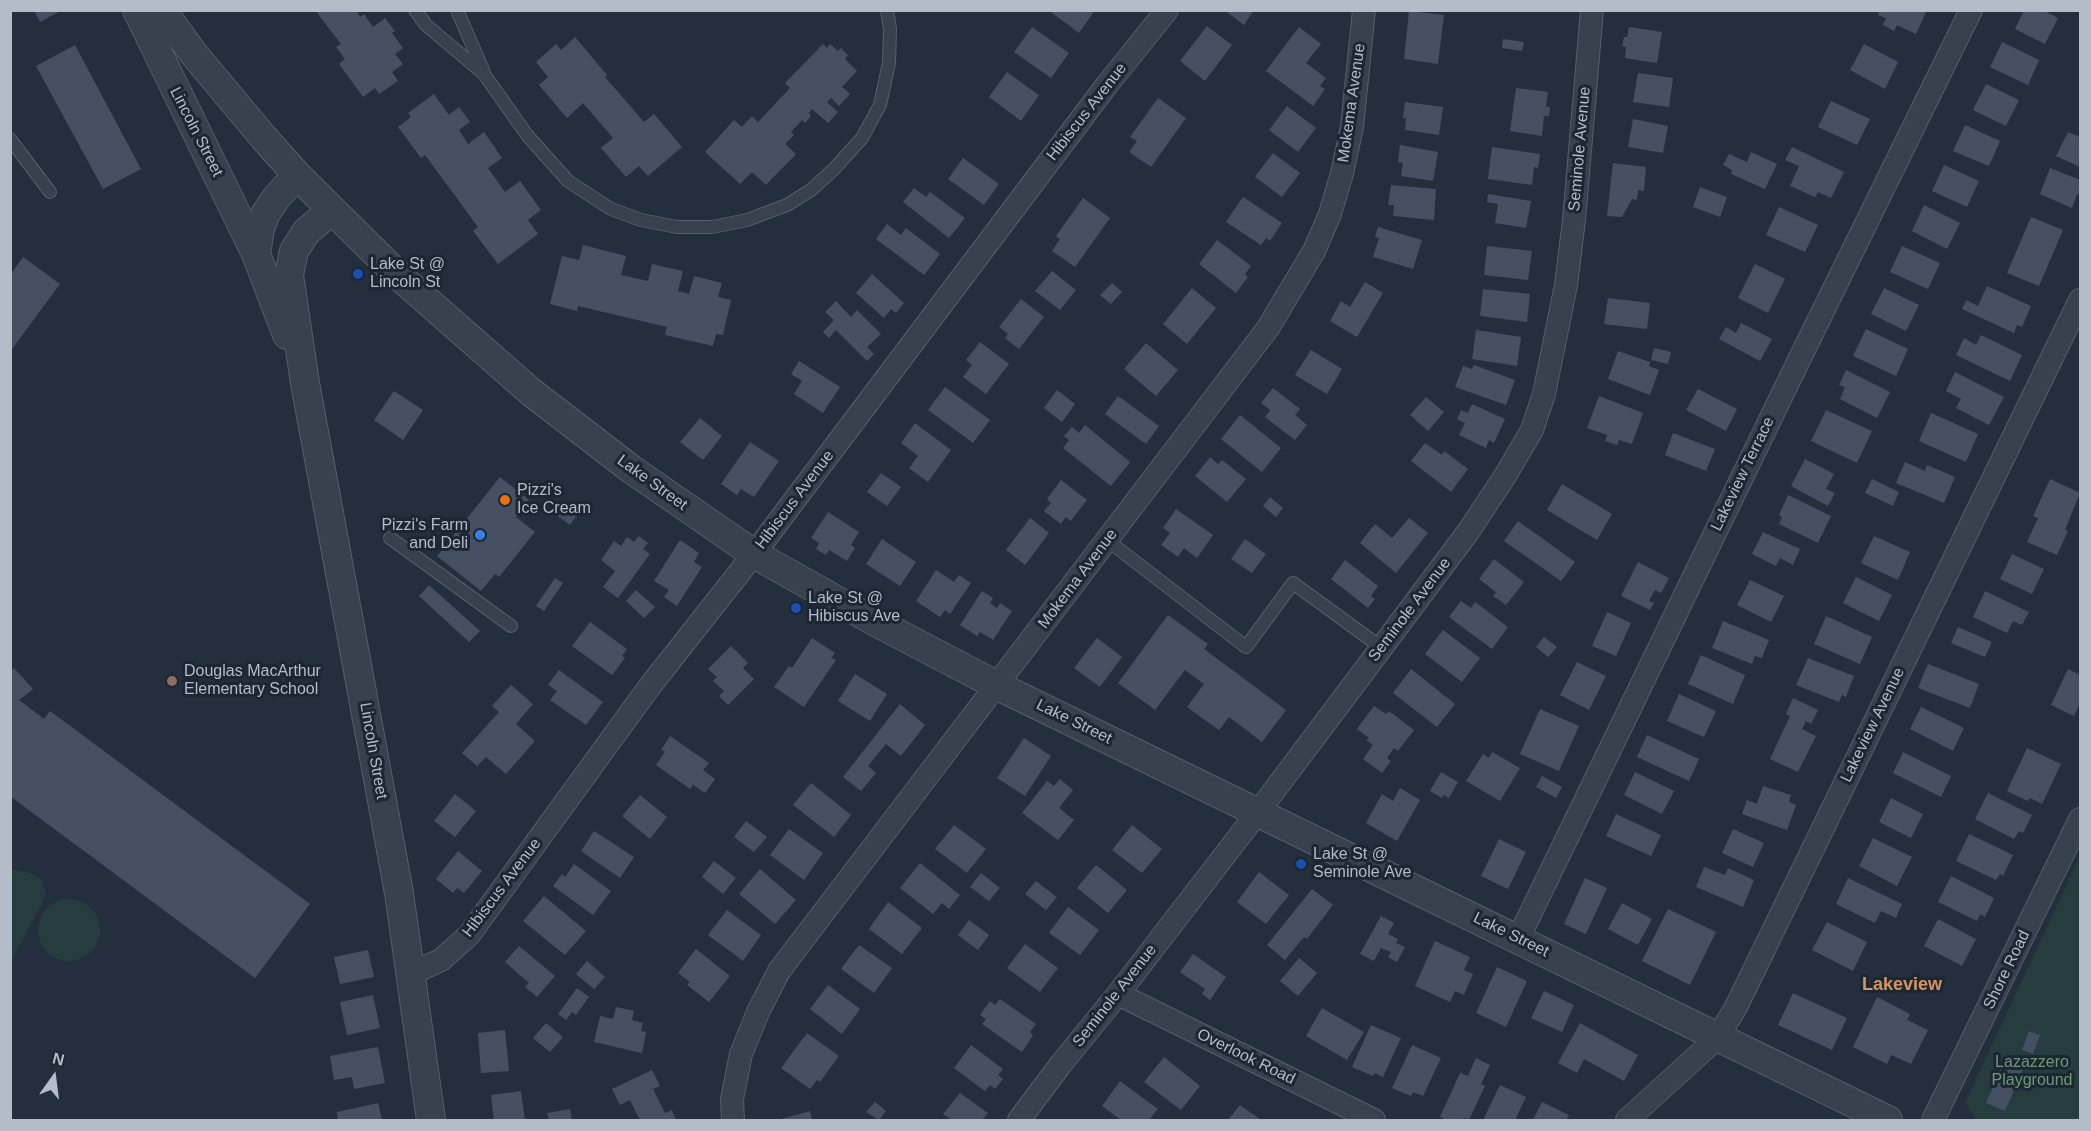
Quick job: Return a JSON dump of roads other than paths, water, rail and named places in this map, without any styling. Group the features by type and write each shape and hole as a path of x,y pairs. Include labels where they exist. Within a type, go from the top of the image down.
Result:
{"street":[{"name":"Lincoln Street","path":"136,10 256,254 305,383"},
{"path":"162,10 219,85 297,175 332,210"},
{"name":"Hibiscus Avenue","path":"410,974 441,960 469,935 651,686 754,554 1106,86 1167,10"},
{"name":"Mokema Avenue","path":"733,1120 732,1099 741,1054 758,1012 779,970 1268,328 1314,251 1336,193 1352,127 1364,10"},
{"name":"Seminole Avenue","path":"1019,1120 1382,648 1468,532 1532,430 1544,394 1556,340 1574,220 1592,10"},
{"name":"Lakeview Terrace","path":"1518,939 1971,10"},
{"path":"256,254 260,228 266,213 297,175"},
{"name":"Lincoln Street","path":"332,210 306,232 294,251 289,275 305,383 399,893 431,1120"},
{"name":"Lake Street","path":"332,210 400,277 531,392 631,469 754,554 872,621 996,685 1888,1120"},
{"name":"Lakeview Avenue","path":"1626,1120 1717,1038 1736,1009 2080,300"},
{"name":"Shore Road","path":"1933,1120 2080,819"},
{"name":"Overlook Road","path":"1118,994 1374,1120"}],"lane":[{"path":"415,10 426,25 484,74"},
{"path":"457,10 484,74 527,135 568,181 611,208 641,219 677,227 712,227 747,220 788,205 811,190 834,169 862,138 880,105 889,63 891,29 887,10"},
{"path":"10,139 50,192"},
{"path":"390,538 512,626"},
{"path":"1107,540 1246,647 1293,583 1382,648"}],"place":[{"name":"Lake St @ Lincoln St","path":"358,274"},
{"name":"Pizzi's Ice Cream","path":"505,500"},
{"name":"Pizzi's Farm and Deli","path":"480,535"},
{"name":"Lake St @ Hibiscus Ave","path":"796,608"},
{"name":"Douglas MacArthur Elementary School","path":"172,681"},
{"name":"Lake St @ Seminole Ave","path":"1301,864"}],"district":[{"name":"Lakeview","path":"1902,985"}],"park label":[{"name":"Lazazzero Playground","path":"2032,1072"}]}
